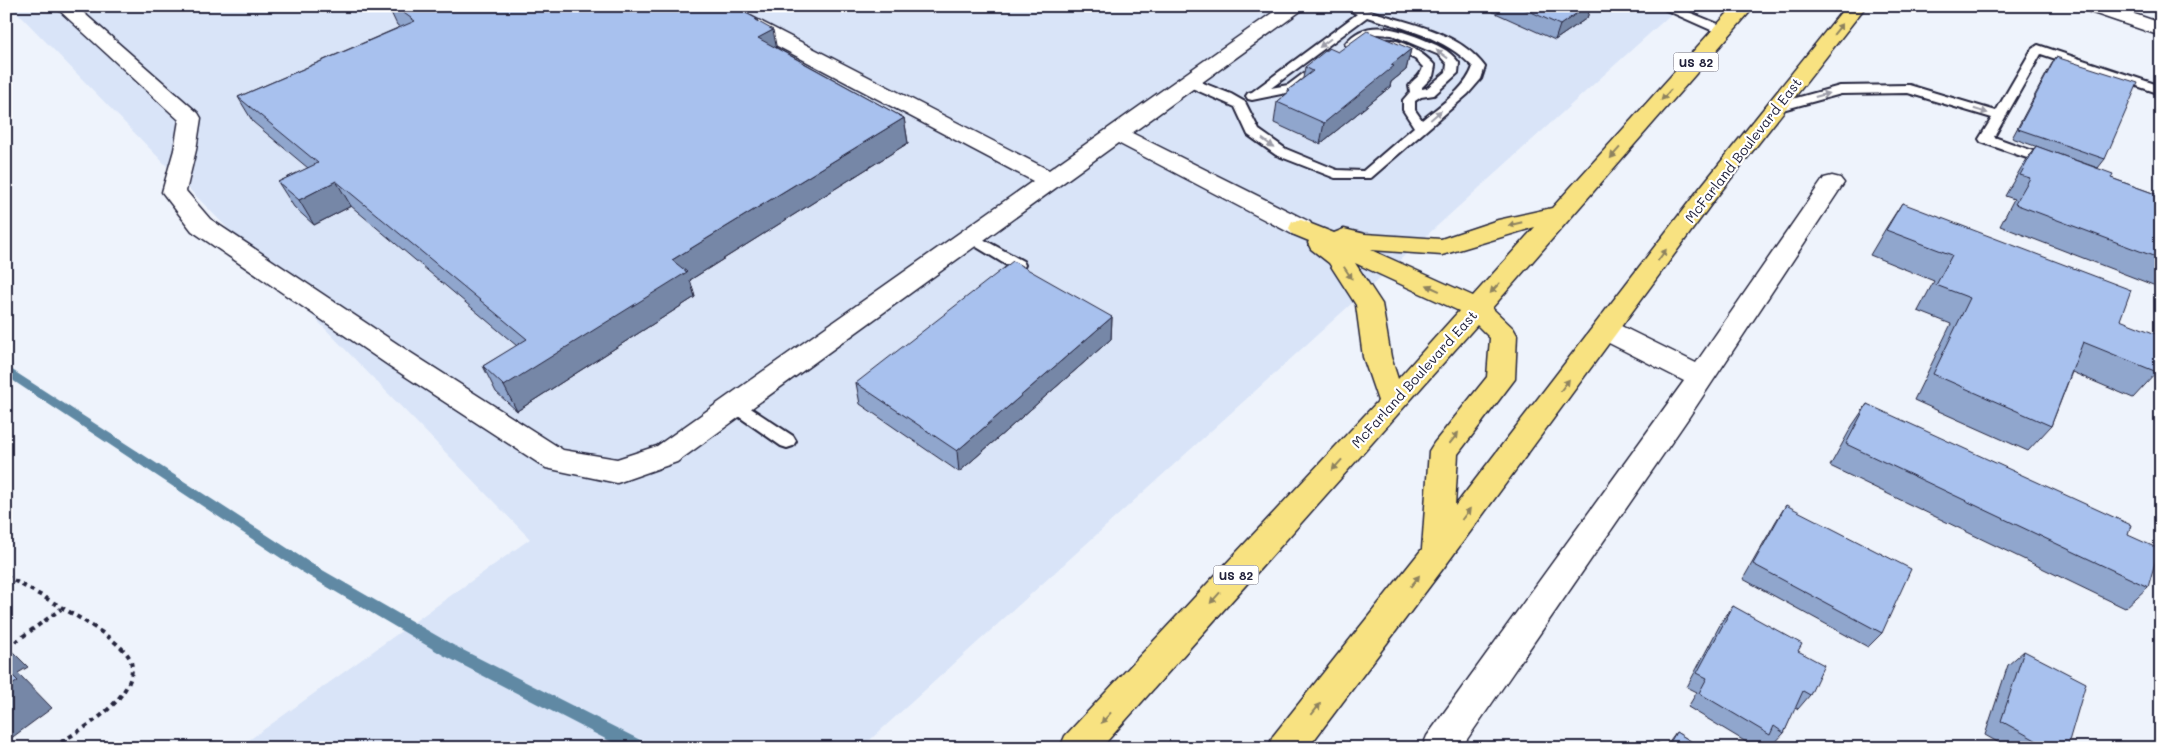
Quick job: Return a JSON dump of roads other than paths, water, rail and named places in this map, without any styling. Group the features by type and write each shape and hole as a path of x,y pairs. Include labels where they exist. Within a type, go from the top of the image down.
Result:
{"highway":[{"name":"McFarland Boulevard East","path":"1078,748 1393,403 1745,6"},
{"name":"McFarland Boulevard East","path":"1286,748 1437,553 1707,194 1856,6"},
{"path":"1301,228 1365,242 1442,247 1507,226 1562,212"},
{"path":"1301,228 1477,309 1504,336 1501,378 1444,451 1437,553"},
{"path":"1301,228 1338,257 1369,304 1376,357 1393,403"}],"street":[{"path":"716,6 1049,180"},
{"path":"68,8 190,118 185,150 174,192 201,225 398,358 556,460 617,470 667,454 1295,6"},
{"path":"2091,6 2161,30"},
{"path":"1117,134 1301,228"},
{"path":"1440,748 1701,377 1832,183"},
{"path":"1606,330 1701,377"}],"lane":[{"path":"1189,82 1226,97 1240,105 1253,132 1281,152 1335,174 1366,175 1475,79 1479,67 1471,55 1457,46 1397,22 1364,14 1347,6"},
{"path":"1662,6 1724,30"},
{"path":"1240,105 1364,14"},
{"path":"1339,53 1365,33 1378,30 1394,32 1443,52 1453,63 1452,73 1430,92 1417,93 1409,100 1409,110 1421,127"},
{"path":"1355,41 1371,40 1386,42 1419,56 1429,66 1427,76 1415,86 1417,93"},
{"path":"2060,165 1986,139 2038,49 2161,90"},
{"path":"1252,96 1292,88 1316,70"},
{"path":"1775,108 1840,90 1909,89 2000,116"},
{"path":"970,237 1018,265"},
{"path":"734,405 787,441"}],"waterway":[{"path":"6,370 307,568 448,650 640,748"}]}
